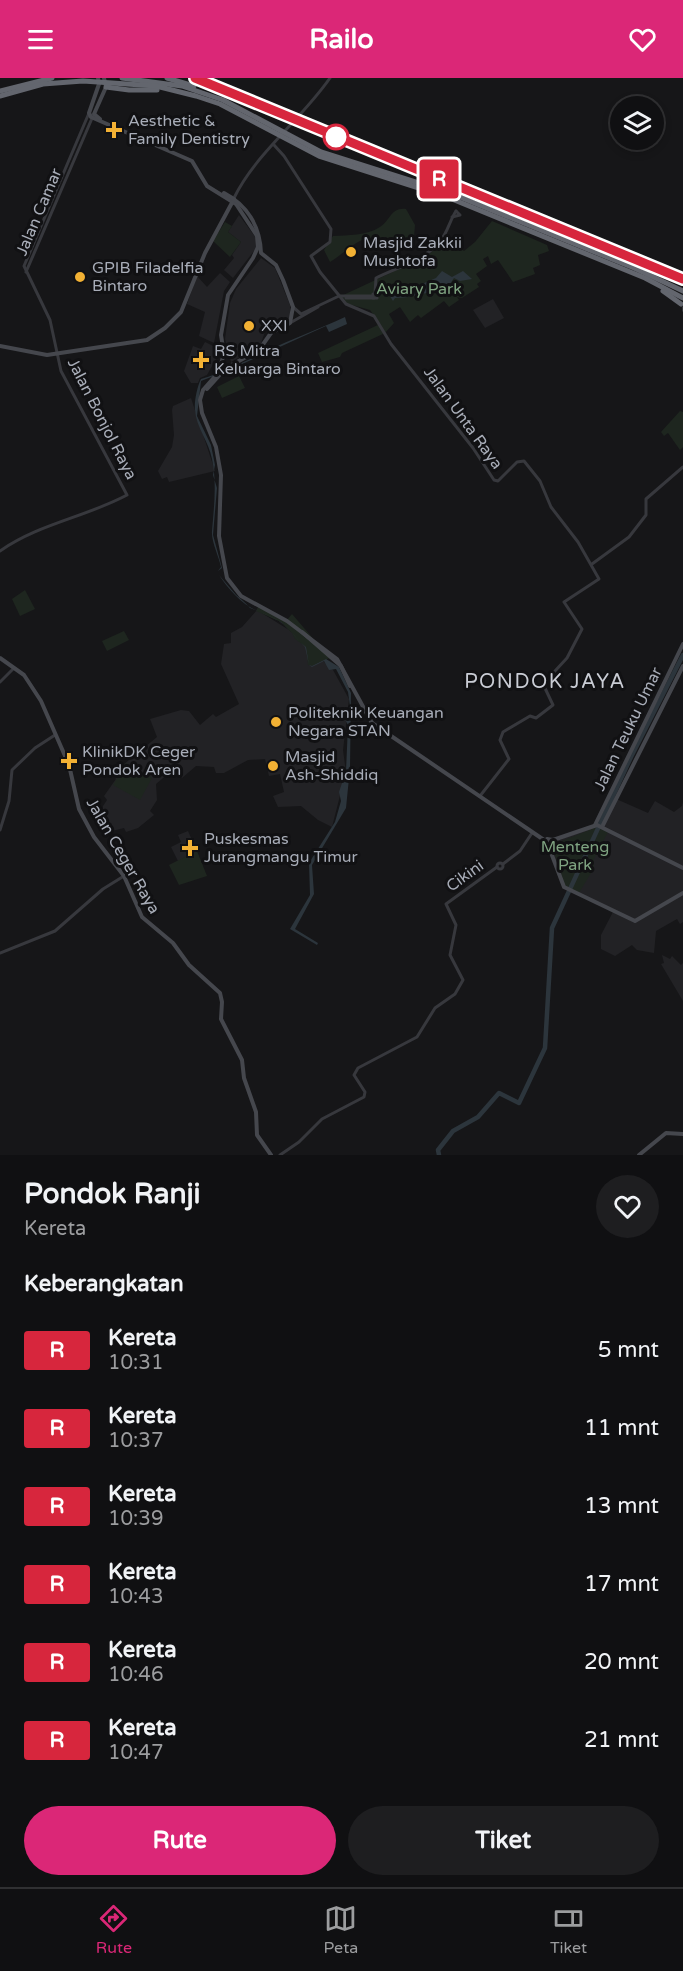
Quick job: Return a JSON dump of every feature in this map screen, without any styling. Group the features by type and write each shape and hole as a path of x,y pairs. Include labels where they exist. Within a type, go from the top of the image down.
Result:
{"highway":[{"path":"0,91 52,78"},
{"path":"122,78 182,86 223,100"},
{"path":"167,78 201,89 321,152 450,193 634,268 683,291"},
{"path":"0,96 36,85 83,81 112,82 179,91 220,104 319,156 447,197 645,278 682,303"},
{"path":"106,87 179,91"},
{"path":"645,278 682,303"},
{"path":"659,288 674,300 682,303"}],"main road":[{"path":"99,78 106,87"},
{"path":"92,115 99,78"},
{"path":"92,115 106,87 104,78"},
{"path":"92,115 192,158 208,184 234,200 251,223 261,238 261,253 279,270 293,307 290,323 271,333 259,350 223,370 201,396 201,410 216,447 221,475 219,536 227,578 241,596 302,632 326,651 347,676 366,719 535,832 553,840 599,826 683,868"},
{"path":"0,346 40,355 147,340 171,323 184,306 205,253 234,200"},
{"path":"234,363 228,361 224,354 221,335 228,295 252,261 258,241 251,223"},
{"path":"252,261 260,257 268,259"},
{"path":"223,370 221,363 224,354"},
{"path":"221,363 225,363 223,370"},
{"name":"Jalan Teuku Umar","path":"599,826 683,644"},
{"name":"Jalan Ceger Raya","path":"0,658 16,667 38,696 69,765 79,809 94,837 124,876 145,921 173,943 189,965 220,993 221,1019 242,1060 244,1078 255,1112 257,1135 271,1155"},
{"name":"Jalan Teuku Umar","path":"599,826 683,666"},
{"path":"535,832 550,847 564,887 636,921 683,893"},
{"path":"550,847 553,840"},
{"path":"639,1155 663,1135 683,1134"}],"street":[{"path":"234,200 245,179 330,78"},
{"name":"Jalan Camar","path":"57,354 50,320 26,274 26,267 92,115"},
{"path":"274,145 327,219 332,235 330,242 311,256 339,296"},
{"path":"290,323 339,296 374,296 376,278 430,252 445,234 455,215"},
{"name":"Jalan Unta Raya","path":"339,296 348,305 374,316 392,344 473,448 494,480 498,481 517,462 524,461 540,481 550,507 592,564 599,580 564,602 582,629 567,658 543,684 553,703 536,718 530,716 514,723 503,732 500,741 508,759 480,796"},
{"path":"293,307 299,313 300,319"},
{"path":"299,313 318,307"},
{"name":"Jalan Bonjol Raya","path":"0,551 40,530 98,509 127,495 60,369 57,354"},
{"path":"592,564 634,532 647,514 646,498 683,467"},
{"path":"0,682 16,667"},
{"path":"0,830 9,801 12,770 34,748 56,735"},
{"name":"Cikini","path":"280,1155 299,1142 322,1119 364,1097 355,1072 379,1055 417,1037 435,1008 455,994 462,982 462,974 450,955 456,926 446,904 497,867 498,863 503,864 520,850 535,832"},
{"path":"0,953 55,932 103,890 124,876"}],"shaded area":[{"path":"239,215 256,238 257,247 233,278 224,270 234,258 232,255 241,242 228,232"},
{"path":"261,258 275,268 290,305 290,317 288,321 265,332 260,346 231,362 225,339 230,303 236,289"},
{"path":"442,271 452,277 463,271 472,279 460,281 454,278 448,287 437,284 427,293 395,298 393,301 388,293 394,289 396,291 401,289 402,285 408,290 436,278"},
{"path":"220,273 230,282 224,291 214,343 199,336 205,312 187,304 197,276 207,287"},
{"path":"493,299 504,318 485,328 473,310"},
{"path":"345,317 347,324 329,332 326,326 229,370 201,381 197,416 211,445 214,471 195,410 196,395 201,379"},
{"name":"RS Mitra Keluarga Bintaro","path":"205,342 221,350 207,375 200,378 198,383 191,383 184,371 193,346 201,349"},
{"path":"191,398 215,471 169,482 167,477 162,479 158,471 172,447 173,406"},
{"path":"214,480 217,488 213,535 222,568 218,571 221,567 212,535"},
{"name":"Politeknik Keuangan Negara STAN","path":"257,610 289,630 333,670 349,699 343,750 346,772 332,827 318,820 301,806 278,807 273,796 284,792 280,774 269,776 265,759 248,760 224,773 216,773 214,767 196,766 182,778 175,768 156,784 157,800 150,811 154,815 138,828 126,832 124,828 112,831 103,818 103,806 107,800 104,796 116,779 112,774 157,737 150,719 181,710 189,711 200,725 213,714 216,717 239,704 221,664 224,644 231,643 231,633 242,627"},
{"path":"326,659 339,667 351,693 350,768 346,808 312,865 314,894 295,929 318,943 317,945 290,929 310,895 309,863 335,822 341,801 339,792 346,771 348,725 342,714 350,706 348,692 336,669 329,670 324,661 312,667 309,665 312,666"},
{"path":"614,798 648,813 655,801 674,812 682,806 683,802 683,922 680,924 677,919 656,931 654,953 637,950 632,945 615,956 601,949 601,935 614,910 565,887 550,843 598,826"},
{"path":"188,831 197,851 178,861 171,847 181,842 178,835"},
{"path":"662,955 670,959 672,956 681,965 683,963 683,1001 661,964 664,963"}],"green space":[{"path":"406,209 415,225 414,237 395,242 386,237 367,248 362,240 330,262 324,250 333,236 375,230 397,210"},
{"name":"Aviary Park","path":"492,221 547,245 549,251 538,255 540,265 533,268 535,274 513,282 498,260 491,264 488,256 483,259 487,266 476,274 481,281 477,284 479,287 462,298 457,297 459,300 449,307 444,301 421,318 418,315 410,322 400,307 389,314 394,323 385,333 342,353 340,357 322,362 318,353 380,324 370,310 345,303 339,297 427,256 447,237 464,251 475,242"},
{"path":"225,222 232,226 228,232 241,242 230,257 213,241"},
{"path":"239,376 245,388 222,398 217,387"},
{"path":"680,411 683,412 683,447 680,450 668,433 664,436 661,432"},
{"path":"25,590 35,609 20,616 12,599"},
{"path":"259,605 287,620 292,614 316,642 334,656 312,666 308,665 306,647 295,639 281,622 256,611"},
{"path":"124,631 129,640 107,651 102,641"},
{"path":"126,763 152,778 140,800 113,785"},
{"name":"Menteng Park","path":"597,827 608,832 594,859 594,868 579,893 565,886 552,845"},
{"path":"197,851 207,876 179,885 169,865"}],"waterway":[{"path":"439,1155 438,1150 453,1131 478,1117 499,1093 519,1103 545,1048 552,928 631,757 683,655"}],"railway":[{"path":"195,78 683,279"}],"train":[{"name":"R","path":"195,78 683,279"}],"place":[{"name":"Aesthetic & Family Dentistry","path":"114,130"},
{"name":"Masjid Zakkii Mushtofa","path":"351,252"},
{"name":"GPIB Filadelfia Bintaro","path":"80,277"},
{"name":"XXI","path":"249,326"},
{"name":"RS Mitra Keluarga Bintaro","path":"201,360"},
{"name":"Politeknik Keuangan Negara STAN","path":"276,722"},
{"name":"KlinikDK Ceger Pondok Aren","path":"69,761"},
{"name":"Masjid Ash-Shiddiq","path":"273,766"},
{"name":"Puskesmas Jurangmangu Timur","path":"190,848"}],"district":[{"name":"PONDOK JAYA","path":"545,682"}]}
